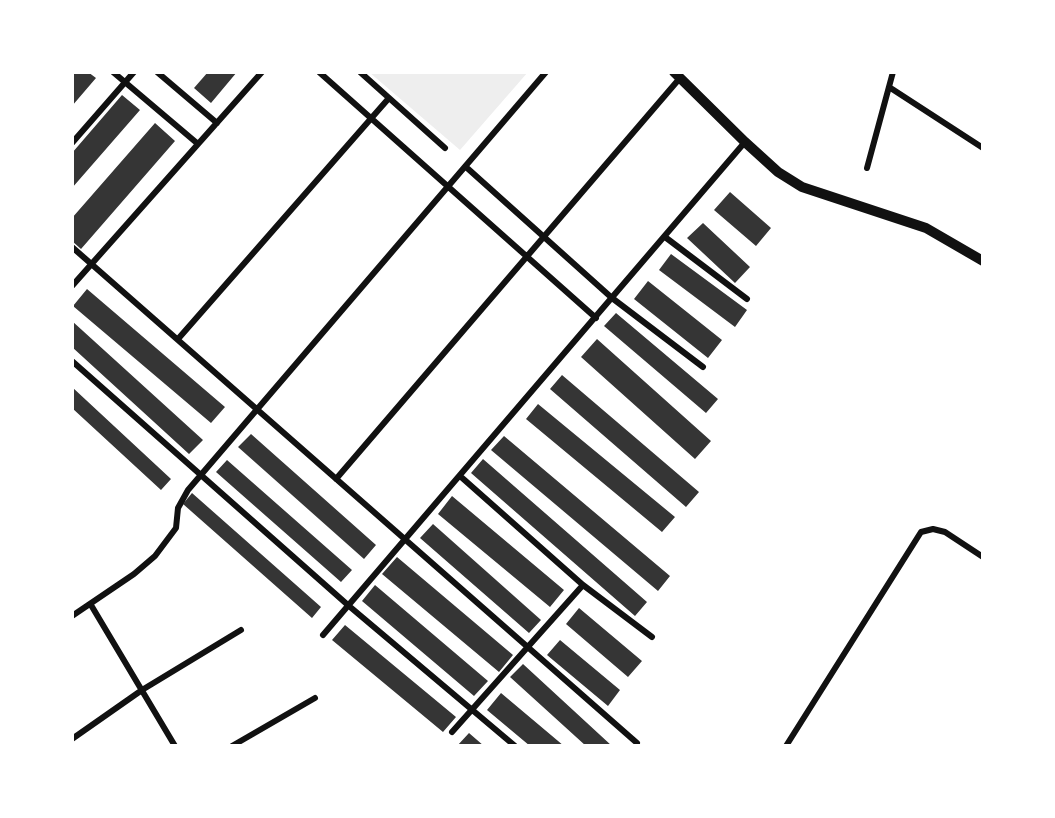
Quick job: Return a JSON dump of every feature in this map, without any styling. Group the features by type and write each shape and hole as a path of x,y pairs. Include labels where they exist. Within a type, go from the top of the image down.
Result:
{"street":[{"path":"113,72 198,144"},
{"path":"72,143 134,72"},
{"path":"157,72 217,123"},
{"path":"72,286 261,72"},
{"path":"319,72 596,318"},
{"path":"360,72 445,148"},
{"path":"72,616 91,605 155,556 172,536 182,499 201,475 546,72"},
{"path":"867,168 893,72"},
{"path":"336,479 544,236 677,75 778,172 802,187 926,228 983,261"},
{"path":"889,87 983,148"},
{"path":"178,339 389,98"},
{"path":"323,635 745,142"},
{"path":"466,167 612,298 703,367"},
{"path":"665,237 747,298"},
{"path":"72,247 638,743"},
{"path":"72,361 349,606 515,746"},
{"path":"460,476 583,585 651,638"},
{"path":"786,746 921,532 933,529 945,532 983,557"},
{"path":"452,732 583,585"},
{"path":"91,605 175,746"},
{"path":"72,739 142,690 241,630"},
{"path":"232,746 315,698"}],"shaded area":[{"path":"369,72 528,72 460,150"}],"building":[{"path":"72,72 88,72 96,78 72,106"},
{"path":"208,72 237,72 211,103 194,88"},
{"path":"122,95 140,110 72,188 72,153"},
{"path":"155,123 175,141 81,249 72,241 72,218"},
{"path":"730,192 771,228 756,246 714,210"},
{"path":"703,223 750,267 735,283 687,238"},
{"path":"671,254 747,310 735,327 659,270"},
{"path":"648,281 722,340 708,358 634,299"},
{"path":"87,289 225,407 211,423 73,306"},
{"path":"616,313 718,399 706,413 604,326"},
{"path":"72,321 203,440 189,454 72,347"},
{"path":"597,339 711,441 695,459 581,357"},
{"path":"562,375 699,492 686,507 550,389"},
{"path":"72,387 171,479 161,490 72,408"},
{"path":"538,404 675,517 662,532 526,419"},
{"path":"251,434 376,545 364,559 238,447"},
{"path":"504,436 670,576 658,591 491,450"},
{"path":"483,459 647,602 635,616 471,473"},
{"path":"227,460 352,570 341,582 216,472"},
{"path":"192,493 321,607 312,618 183,504"},
{"path":"452,496 564,590 550,607 438,514"},
{"path":"433,524 541,620 529,633 420,538"},
{"path":"397,557 513,655 499,672 382,574"},
{"path":"375,585 488,681 474,696 362,601"},
{"path":"579,608 642,661 628,677 566,624"},
{"path":"345,625 456,717 443,732 332,640"},
{"path":"560,640 620,690 608,706 547,655"},
{"path":"523,664 612,746 586,746 510,677"},
{"path":"501,693 564,746 530,746 487,710"},
{"path":"469,733 484,746 457,746"}]}
